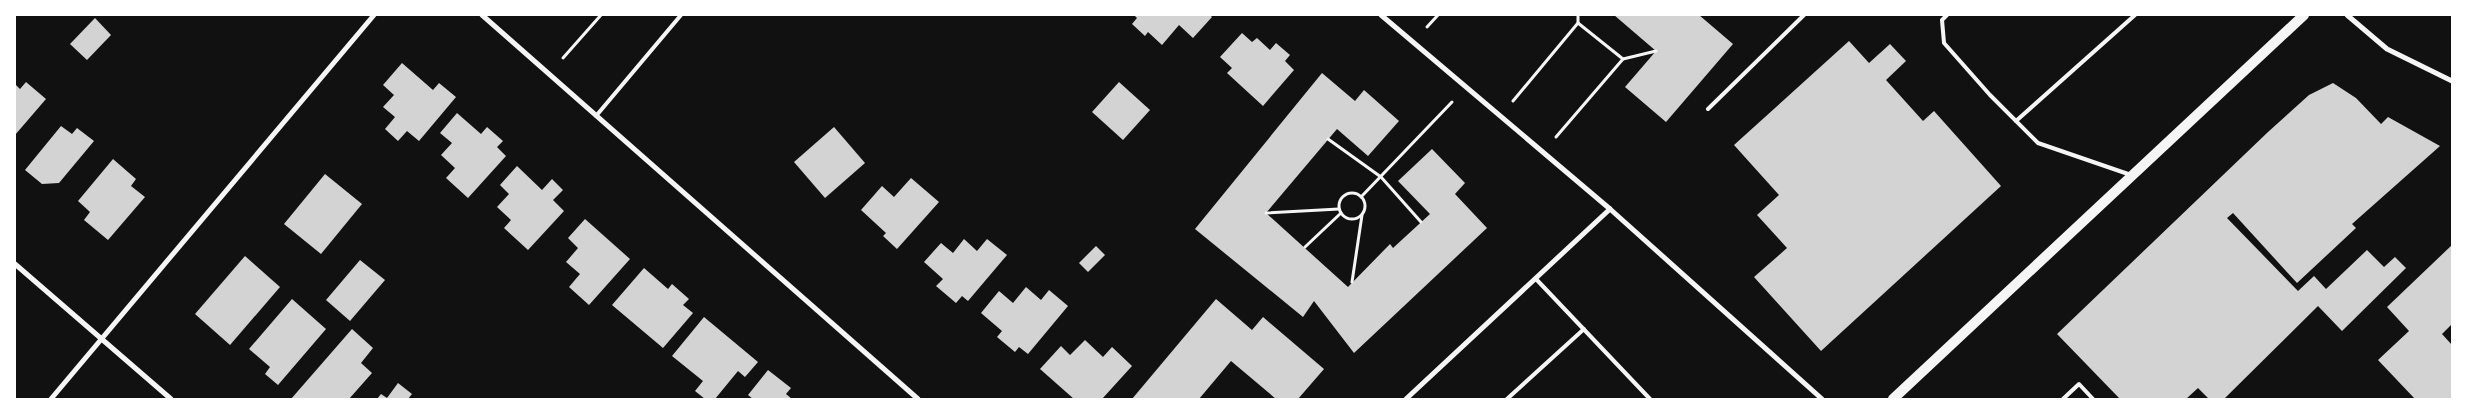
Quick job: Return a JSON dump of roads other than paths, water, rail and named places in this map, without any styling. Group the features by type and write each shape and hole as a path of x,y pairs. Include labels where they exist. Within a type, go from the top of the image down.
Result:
{"main road":[{"path":"1893,399 2304,15"}],"street":[{"path":"51,399 374,15"},
{"path":"482,15 918,399"},
{"path":"1381,15 1610,209 1822,399"},
{"path":"2347,15 2388,49 2452,81"},
{"path":"1406,399 1610,209"},
{"path":"15,264 171,399"}],"lane":[{"path":"596,116 681,15"},
{"path":"1708,109 1804,15"},
{"path":"1947,15 1942,20 1944,43 1990,95 2038,143 2133,176"},
{"path":"2016,121 2135,15"},
{"path":"1536,279 1650,399"},
{"path":"1507,399 1584,329"},
{"path":"2063,399 2079,384 2093,399"}]}
